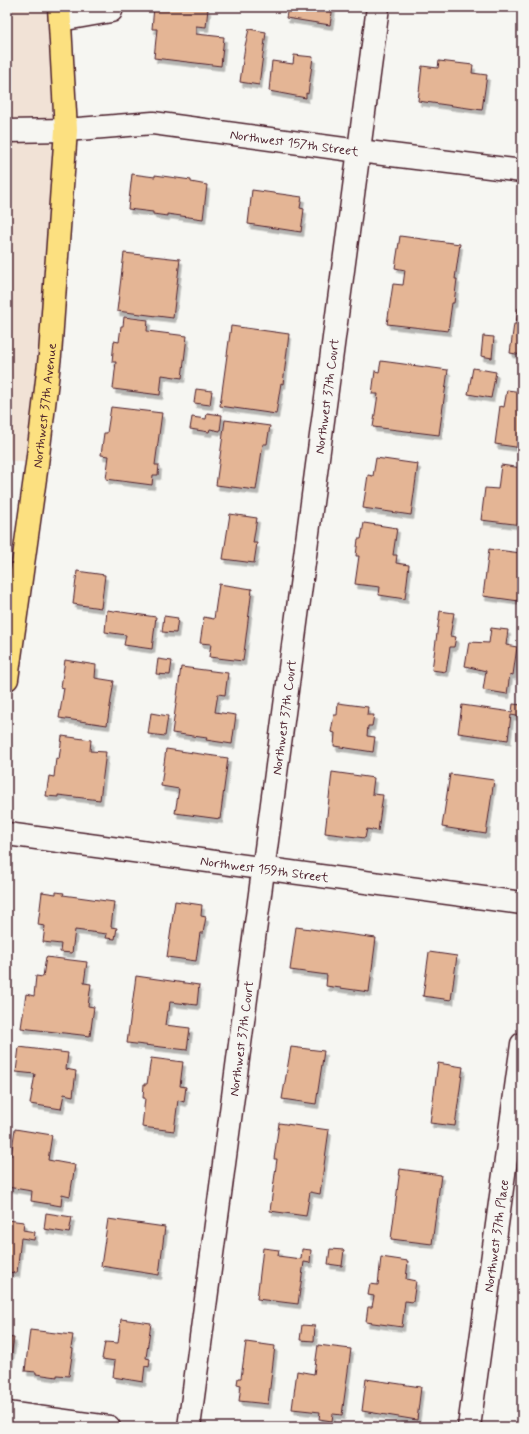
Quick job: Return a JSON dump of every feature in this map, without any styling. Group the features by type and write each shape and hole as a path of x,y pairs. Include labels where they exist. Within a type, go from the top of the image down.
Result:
{"main road":[{"name":"Northwest 37th Avenue","path":"7,679 37,464 50,355 66,130 59,14"}],"street":[{"path":"59,14 112,11 112,7"},
{"name":"Northwest 37th Court","path":"189,1427 378,7"},
{"name":"Northwest 157th Street","path":"7,131 66,130 153,123 522,171"},
{"name":"Northwest 159th Street","path":"7,834 522,903"},
{"name":"Northwest 37th Place","path":"469,1427 522,1044"},
{"path":"7,1413 109,1427"}],"shaded area":[{"path":"7,7 59,7 68,112 37,464 7,460"}],"building":[{"path":"154,7 198,7 208,9 206,27 196,26 196,34 224,37 221,66 154,58 157,29 152,29"},
{"path":"288,7 333,7 330,25 286,18"},
{"path":"249,29 266,32 259,85 240,82"},
{"path":"294,55 313,57 308,94 306,93 306,98 269,91 272,61 293,64"},
{"path":"439,61 473,65 472,73 487,75 482,110 418,101 422,66 438,68"},
{"path":"132,174 155,177 155,175 191,180 191,182 207,185 203,219 167,214 167,216 153,214 153,212 128,209"},
{"path":"252,190 302,197 300,208 304,209 301,232 248,224"},
{"path":"400,236 460,244 455,279 457,279 454,303 452,303 448,331 387,324 393,284 403,285 405,270 395,268"},
{"path":"124,253 180,259 173,318 117,311"},
{"path":"518,308 522,308 522,355 510,353"},
{"path":"124,317 148,320 147,331 187,336 182,378 162,375 160,395 113,389 116,362 112,362 114,341 119,342"},
{"path":"231,326 289,334 283,384 281,383 276,414 220,406"},
{"path":"483,336 494,337 492,358 481,356"},
{"path":"381,361 448,370 439,435 373,427 378,394 372,394 375,371 379,372"},
{"path":"473,368 496,372 491,398 468,394"},
{"path":"196,389 212,391 210,405 194,403"},
{"path":"507,390 522,392 522,448 495,444 500,406 504,407"},
{"path":"111,407 162,413 155,465 159,465 158,475 153,475 152,485 106,479 109,456 101,455 104,433 107,433"},
{"path":"207,413 222,415 220,431 210,429 209,432 190,429 192,417 206,419"},
{"path":"225,420 270,426 267,444 263,444 256,490 216,485"},
{"path":"376,458 418,464 411,515 363,508 368,475 373,476"},
{"path":"501,465 522,468 522,525 481,520 485,488 498,489"},
{"path":"230,514 257,518 253,543 257,543 254,563 223,559"},
{"path":"364,523 397,528 393,555 397,555 396,563 409,565 405,599 379,595 380,587 355,584 359,556 356,556 358,539 361,539"},
{"path":"489,549 521,553 518,571 522,571 519,601 483,596"},
{"path":"77,571 105,575 101,608 73,604"},
{"path":"219,584 252,589 243,661 209,657 211,644 200,643 204,617 214,619"},
{"path":"107,610 156,617 152,649 124,645 126,635 105,632"},
{"path":"440,611 454,613 450,636 456,637 454,647 450,647 446,672 432,670"},
{"path":"164,616 178,618 176,633 162,632"},
{"path":"491,628 508,630 506,645 517,647 513,675 510,674 507,694 483,690 486,671 465,666 469,642 489,643"},
{"path":"158,659 172,661 170,675 156,674"},
{"path":"65,660 96,665 95,678 114,681 107,725 59,718 64,688 61,687"},
{"path":"181,667 228,673 225,695 218,694 215,712 236,715 232,744 206,740 207,738 172,733"},
{"path":"338,703 368,707 367,715 374,715 372,726 368,726 367,736 375,737 373,752 334,746 335,733 331,732 334,715 337,715"},
{"path":"513,704 522,705 522,717 511,715 508,740 458,733 462,705 512,712"},
{"path":"151,713 168,716 165,736 148,734"},
{"path":"62,736 91,740 90,751 106,752 100,800 58,795 58,797 46,796 49,776 54,777 56,758 59,759"},
{"path":"166,749 228,758 220,819 175,813 179,789 161,786"},
{"path":"332,772 374,778 372,794 383,795 378,831 367,829 365,838 325,833"},
{"path":"450,774 494,780 486,834 442,827"},
{"path":"42,892 56,894 56,892 64,893 63,895 114,902 111,927 117,928 115,939 106,938 107,934 75,930 72,953 60,952 61,944 43,942 45,926 38,925"},
{"path":"175,901 202,905 201,916 206,917 203,933 200,933 196,961 167,957"},
{"path":"296,927 376,938 369,992 326,986 327,975 290,970"},
{"path":"429,952 457,956 451,1000 423,996"},
{"path":"46,957 87,962 84,983 91,984 88,1006 94,1007 90,1036 21,1028 26,994 34,996 36,976 43,977"},
{"path":"136,976 199,985 197,1005 170,1002 169,1011 167,1011 165,1025 190,1028 187,1050 127,1043"},
{"path":"19,1047 68,1053 66,1069 76,1071 73,1096 64,1094 61,1109 30,1104 35,1074 16,1072"},
{"path":"291,1047 324,1051 316,1104 282,1099"},
{"path":"151,1058 183,1062 180,1086 186,1087 184,1102 178,1100 174,1131 142,1127 145,1098 143,1098 144,1084 147,1084"},
{"path":"438,1063 463,1067 455,1126 430,1123"},
{"path":"279,1123 329,1130 320,1194 310,1192 306,1216 270,1211 277,1159 274,1159"},
{"path":"15,1129 52,1135 48,1160 75,1165 70,1196 62,1194 61,1206 31,1201 32,1191 7,1187 8,1155 11,1156"},
{"path":"400,1169 441,1175 432,1244 391,1239"},
{"path":"46,1213 72,1217 69,1233 44,1229"},
{"path":"108,1219 165,1227 159,1275 101,1266"},
{"path":"7,1220 24,1222 23,1230 35,1232 34,1240 21,1238 17,1273 7,1272"},
{"path":"263,1248 279,1250 278,1256 301,1259 302,1249 311,1250 310,1263 304,1262 298,1304 257,1299"},
{"path":"330,1249 344,1250 342,1266 328,1264"},
{"path":"381,1257 408,1261 406,1279 416,1281 413,1302 405,1301 402,1327 366,1322 368,1307 372,1307 374,1296 368,1295 370,1284 378,1285"},
{"path":"121,1319 151,1323 146,1358 150,1359 149,1367 145,1366 143,1382 113,1377 115,1361 102,1359 105,1342 118,1343"},
{"path":"302,1325 315,1326 314,1341 300,1340"},
{"path":"30,1330 73,1335 71,1348 73,1349 69,1376 57,1375 57,1377 25,1371"},
{"path":"7,1337 14,1338 9,1368 7,1368"},
{"path":"246,1342 275,1346 268,1404 239,1401 241,1385 237,1384 238,1378 241,1378"},
{"path":"318,1345 351,1349 342,1415 333,1414 332,1421 319,1419 320,1412 292,1409 297,1371 314,1374"},
{"path":"366,1379 421,1387 417,1420 362,1411"}]}
